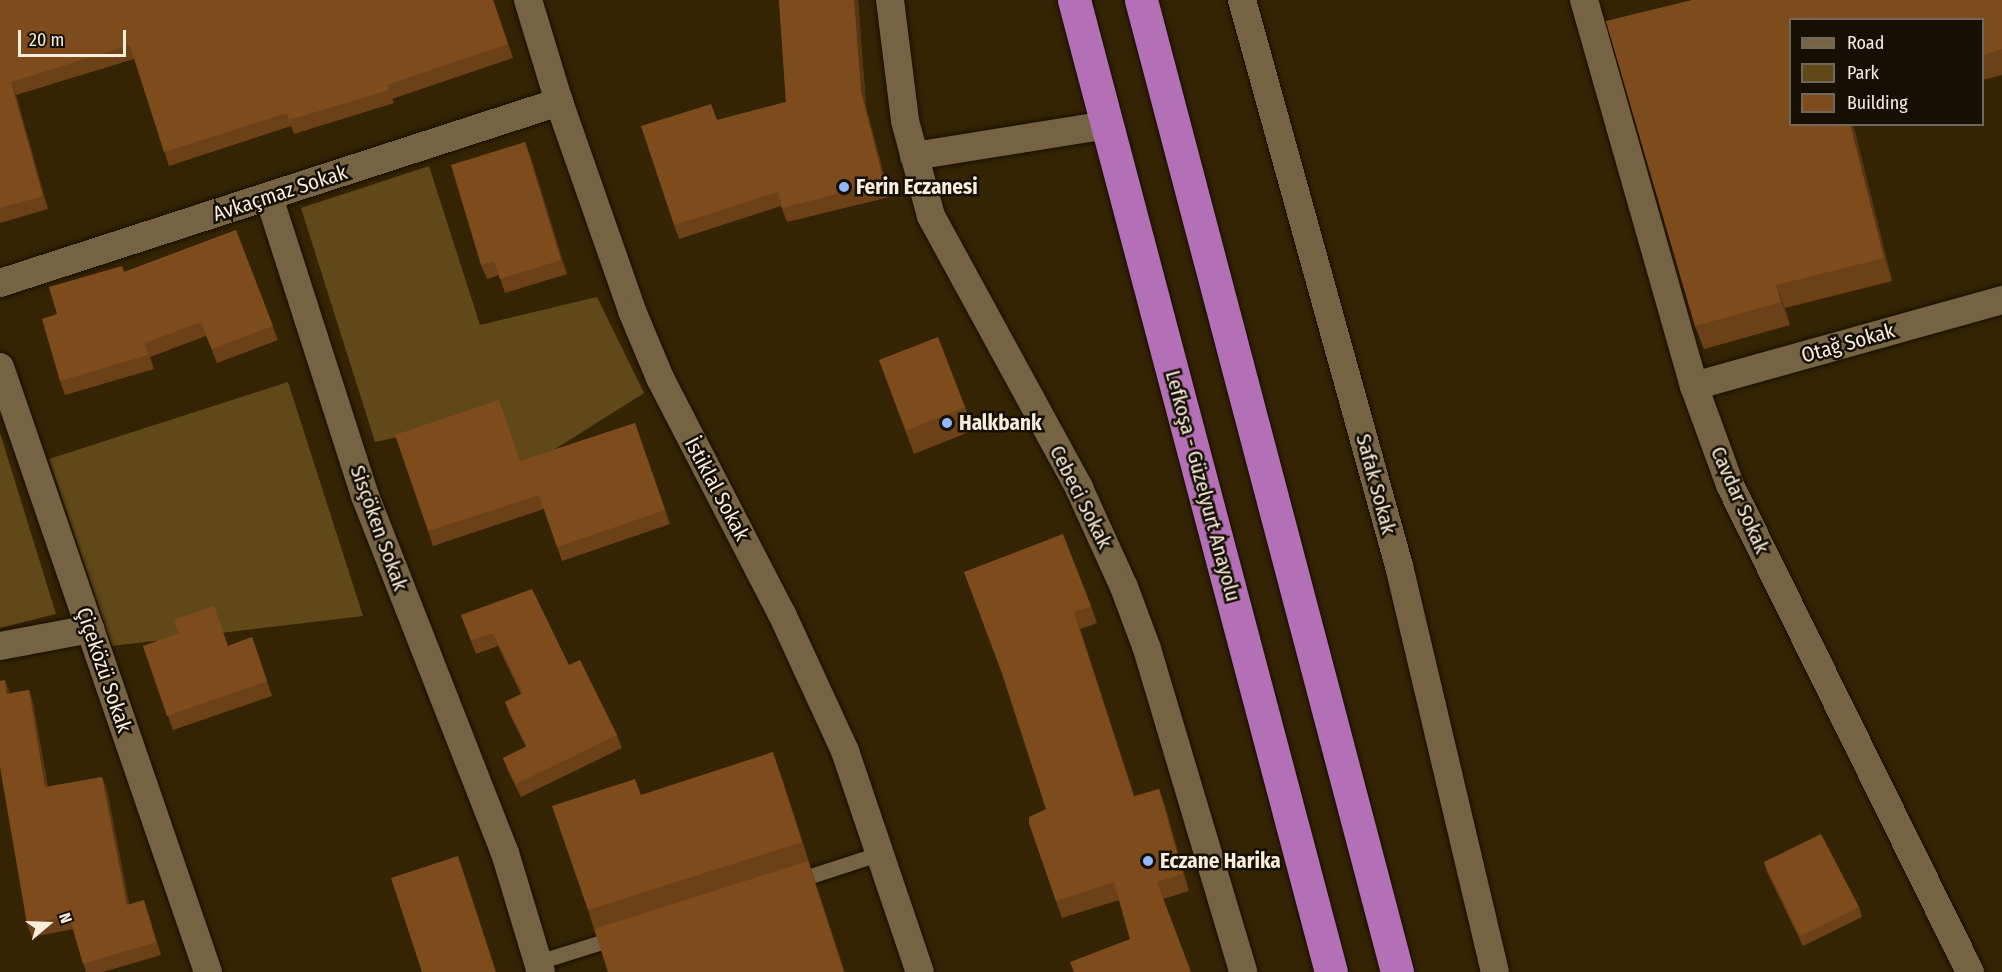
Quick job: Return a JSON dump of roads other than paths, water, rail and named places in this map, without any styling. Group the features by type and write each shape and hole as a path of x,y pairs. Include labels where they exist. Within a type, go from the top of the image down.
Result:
{"highway":[{"name":"Lefkoşa - Güzelyurt Anayolu","path":"1074,0 1331,972"},
{"path":"1141,0 1397,972"}],"street":[{"name":"İstiklal Sokak","path":"528,0 604,236 660,378 813,680 849,761 920,972"},
{"name":"Cebeci Sokak","path":"890,0 900,89 914,156 931,216 1079,488 1137,619 1243,972"},
{"name":"Safak Sokak","path":"1242,0 1399,566 1495,972"},
{"name":"Cavdar Sokak","path":"1584,0 1694,386 1730,485 1970,972"},
{"path":"1592,32 1625,23"},
{"name":"Avkaçmaz Sokak","path":"0,283 559,102"},
{"path":"914,156 1107,125"},
{"name":"Sisçöken Sokak","path":"269,197 365,496 505,853 539,967"},
{"name":"Otağ Sokak","path":"1694,386 2002,300"},
{"name":"Çiçeközü Sokak","path":"0,367 208,972"},
{"path":"0,646 90,629"}],"lane":[{"path":"779,886 881,853"},
{"path":"539,967 636,931"}],"place":[{"name":"Ferin Eczanesi","path":"844,187"},
{"name":"Halkbank","path":"947,423"},
{"name":"Eczane Harika","path":"1148,861"}]}
